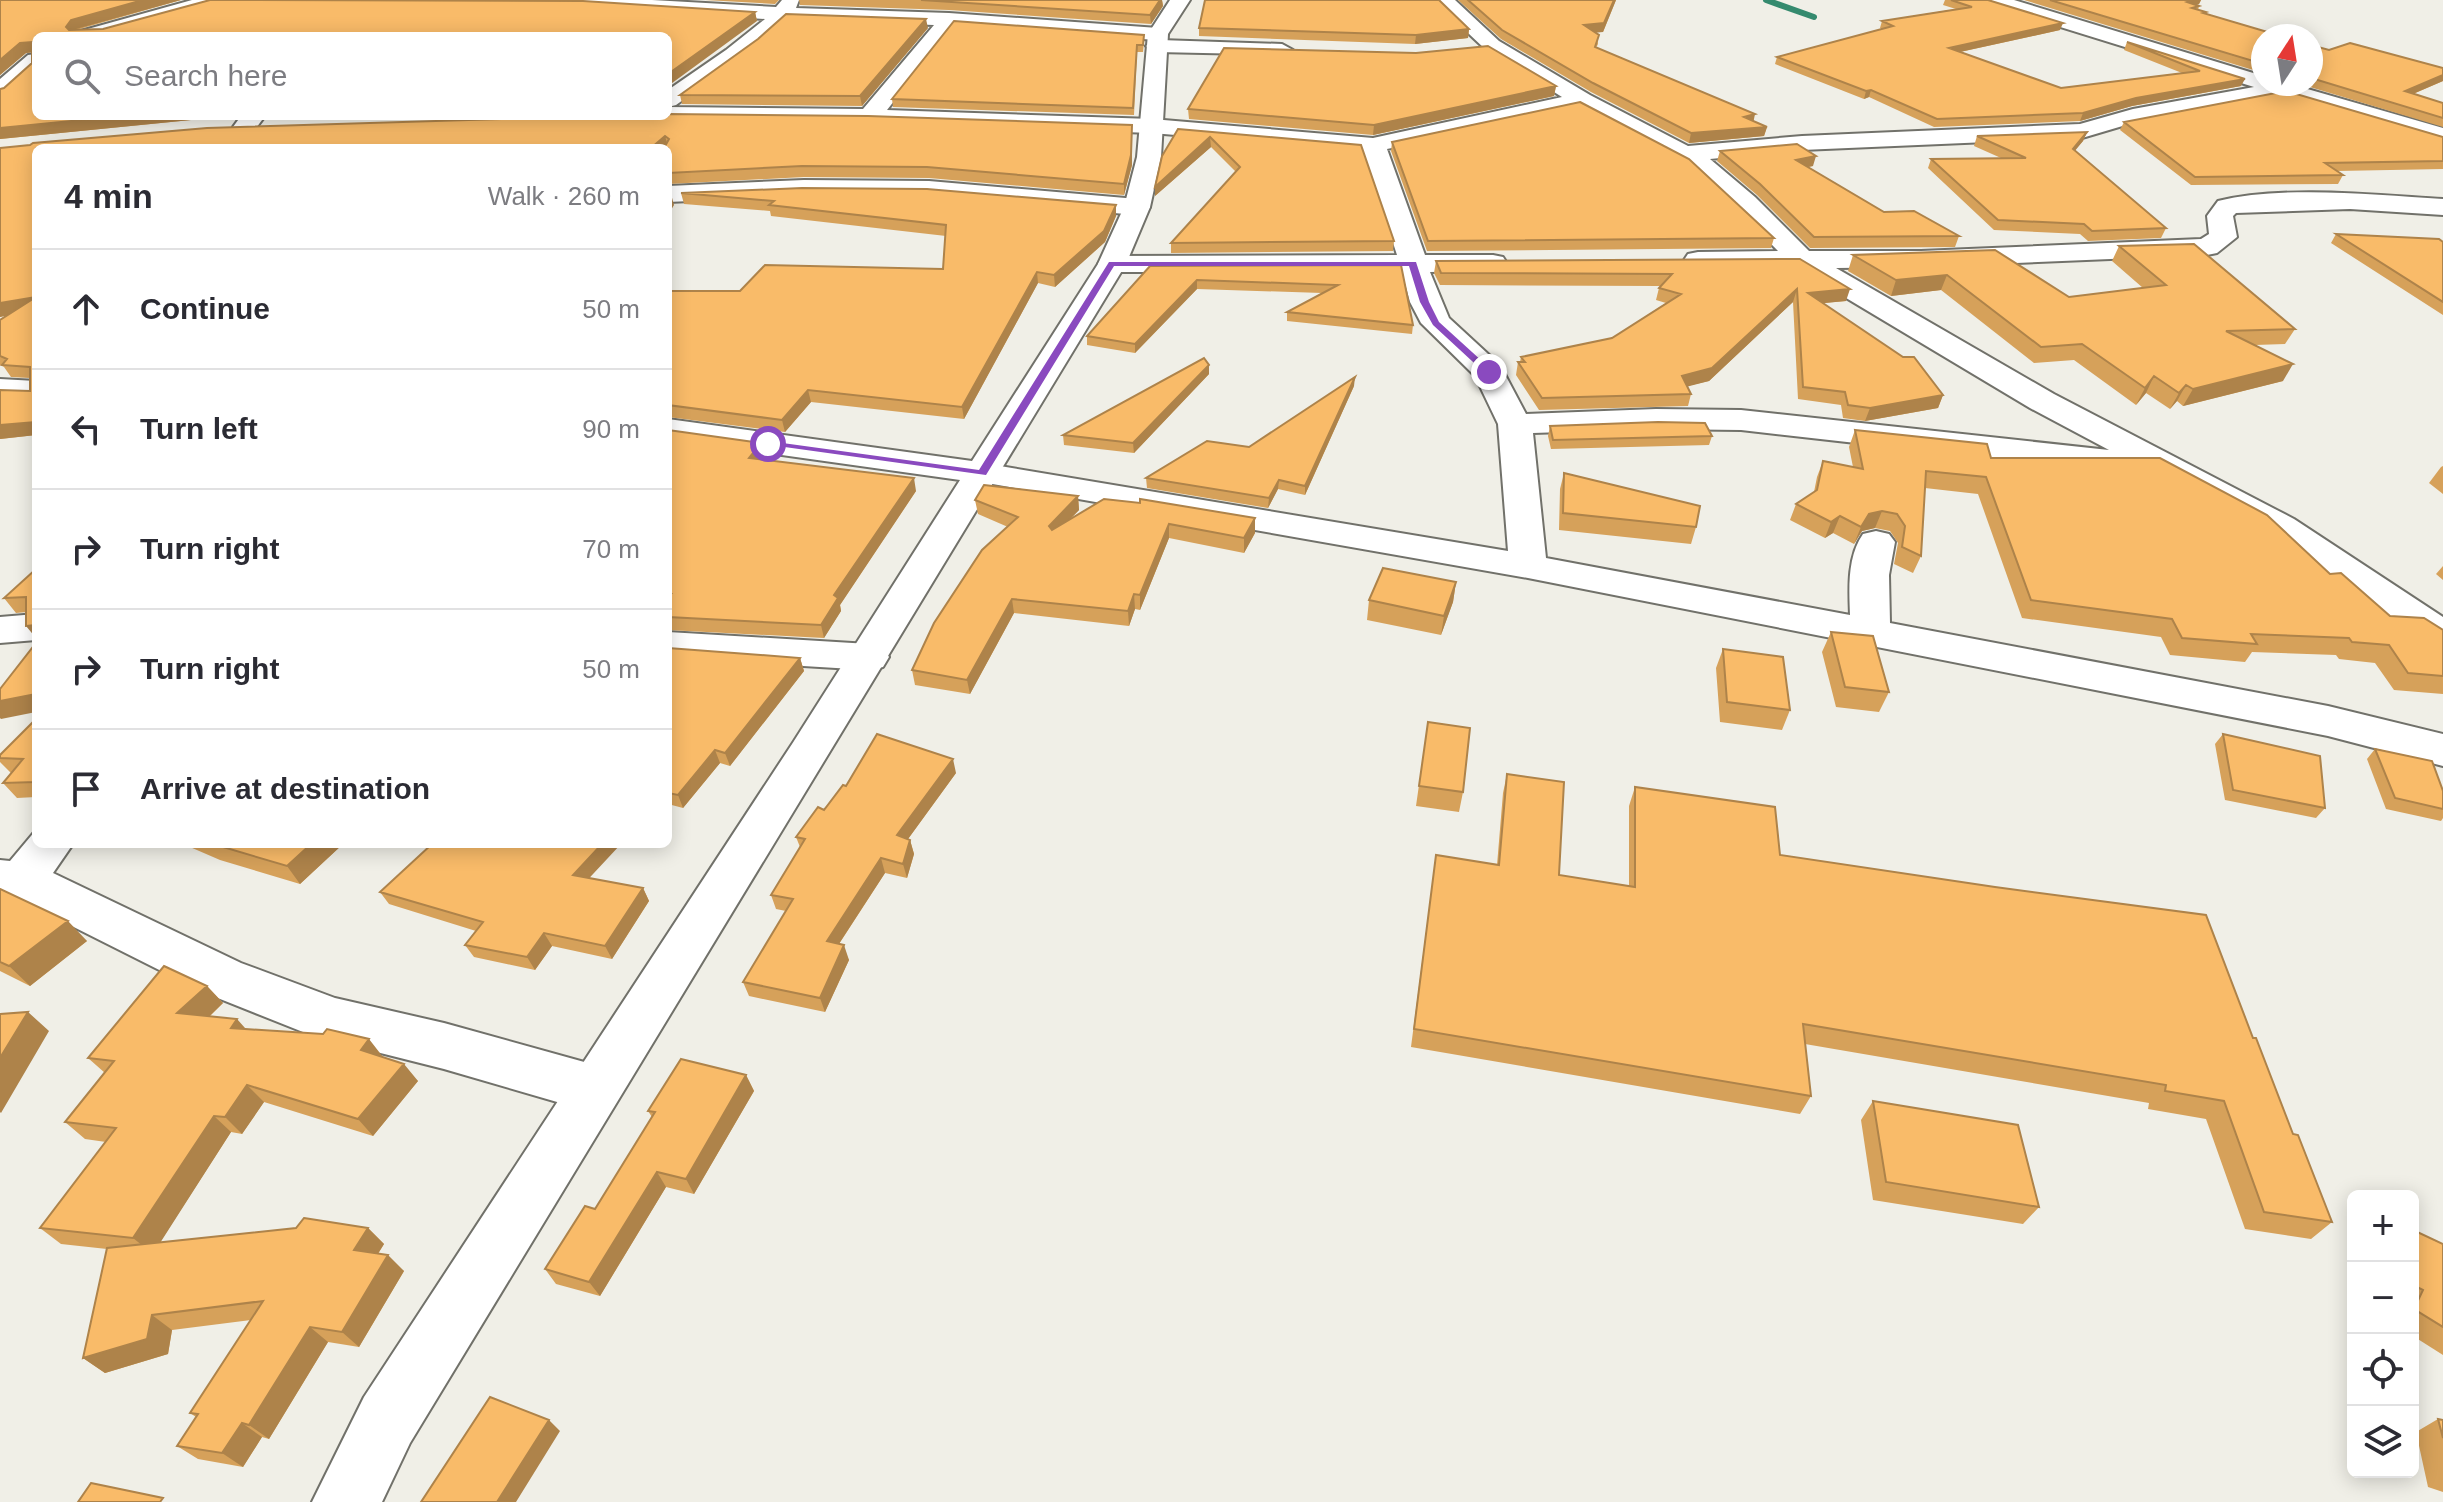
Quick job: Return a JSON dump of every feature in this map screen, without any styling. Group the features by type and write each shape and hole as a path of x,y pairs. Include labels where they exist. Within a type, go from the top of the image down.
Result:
{"street":[{"path":"98,32 214,0"},
{"path":"475,0 787,7 949,19 1165,26 1304,50"},
{"path":"1443,0 1492,45 1582,100 1684,154 1746,203 1801,259 2042,401 2281,527 2443,636"},
{"path":"1993,0 2251,80"},
{"path":"672,97 787,7"},
{"path":"870,116 949,19"},
{"path":"346,1502 387,1420 869,657 1112,264 1137,207 1149,157 1165,26"},
{"path":"1462,49 1492,45"},
{"path":"1,90 32,63"},
{"path":"1,90 32,82"},
{"path":"1684,154 1802,143 2082,131 2133,116 2251,90"},
{"path":"2305,96 2443,136"},
{"path":"672,114 870,116 1152,126 1373,145 1582,100"},
{"path":"1373,145 1425,302 1436,323 1489,372 1515,424 1528,566"},
{"path":"672,194 804,188 929,189 1137,207"},
{"path":"1677,260 1921,259 2207,247 2223,237 2220,216 2227,207 2242,204 2336,201 2443,207"},
{"path":"1112,264 1522,262"},
{"path":"1515,424 1683,418 1742,420 2053,456 2166,464"},
{"path":"672,430 982,473 1528,566 2328,721 2443,750"},
{"path":"1870,632 1870,571 1876,542"},
{"path":"0,630 32,627"},
{"path":"672,645 869,657"},
{"path":"23,868 105,918 223,978 332,1020 444,1046 595,1089"}],"building":[{"path":"0,0 143,0 71,20 66,27 69,30 103,29 210,0 583,1 755,12 672,71 672,32 32,32 32,42 20,43 0,60"},
{"path":"921,0 1160,0 1150,15"},
{"path":"1205,0 1439,0 1469,29 1416,35 1199,28"},
{"path":"1468,0 1614,0 1604,23 1584,25 1599,35 1595,47 1755,114 1744,117 1767,127 1691,133 1593,83 1502,30"},
{"path":"1951,0 1988,0 2063,23 1949,48 2061,88 2200,71 2127,42 2245,79 2136,98 2083,113 1937,119 1871,90 1866,91 1777,57 1893,26 1882,21 1972,7"},
{"path":"2050,0 2193,0 2187,2 2199,6 2192,8 2251,27 2251,60"},
{"path":"786,14 926,19 860,96 680,95 758,39"},
{"path":"954,21 1144,35 1143,45 1137,45 1133,108 892,99"},
{"path":"2350,43 2443,68 2443,75 2405,91 2443,103 2443,118 2323,82 2323,48 2329,50"},
{"path":"1488,46 1556,86 1374,125 1188,109 1224,48 1416,53"},
{"path":"32,63 32,120 81,120 0,128 0,89"},
{"path":"2260,96 2303,96 2443,137 2443,161 2325,163 2343,175 2195,177 2124,122"},
{"path":"1580,102 1689,159 1774,238 1428,241 1392,142"},
{"path":"672,114 868,116 1132,125 1131,155 1124,184 927,167 802,166 672,173 672,144 666,144 669,139 665,136 656,144 32,144 32,298 0,303 0,148 33,143 207,128 470,120 672,120"},
{"path":"1178,129 1361,145 1394,241 1171,243 1240,167 1210,137 1155,187 1162,156"},
{"path":"2087,132 2073,149 2166,228 2092,231 2084,224 1998,220 1931,159 2026,158 1977,136"},
{"path":"1797,144 1816,156 1796,160 1884,212 1914,211 1959,236 1814,237 1760,184 1720,151"},
{"path":"802,188 927,189 1116,205 1104,231 1054,275 1037,272 962,407 808,390 782,420 672,406 672,291 740,291 765,265 943,269 946,225 769,205 774,201 681,193"},
{"path":"2336,234 2439,239 2443,242 2443,302"},
{"path":"2194,244 2295,329 2226,331 2293,364 2193,389 2186,385 2179,393 2154,376 2145,388 2082,344 2041,347 1947,275 1896,280 1853,255 1995,250 2069,297 2166,285 2119,246"},
{"path":"1800,259 1850,289 1808,293 1903,357 1914,357 1943,395 1870,408 1848,405 1845,392 1803,387 1797,289 1712,368 1682,376 1691,394 1542,398 1518,362 1525,362 1521,357 1612,338 1681,294 1659,288 1672,274 1441,273 1436,261"},
{"path":"1401,265 1413,325 1287,312 1338,285 1197,280 1135,344 1087,336 1150,266"},
{"path":"32,300 32,422 0,425 0,390 30,391 30,367 2,365 7,359 0,356 0,320"},
{"path":"1204,358 1209,365 1133,443 1063,435"},
{"path":"1355,377 1305,486 1279,480 1269,498 1146,478 1207,441 1249,447"},
{"path":"1705,423 1712,436 1553,440 1550,426"},
{"path":"1855,430 1987,444 1991,458 2160,458 2267,515 2330,574 2341,573 2390,616 2424,618 2443,630 2443,676 2408,673 2389,645 2352,642 2349,638 2251,634 2257,644 2182,638 2172,619 2031,600 1986,477 1926,471 1921,556 1902,547 1905,526 1897,514 1882,511 1869,514 1861,527 1840,516 1831,522 1796,504 1817,490 1823,461 1863,469"},
{"path":"672,431 761,443 749,458 914,478 834,595 838,598 821,625 672,617"},
{"path":"1564,473 1700,506 1696,527 1563,513"},
{"path":"984,485 1078,496 1049,526 1052,530 1104,499 1140,503 1140,499 1255,518 1244,538 1169,524 1140,595 1134,594 1128,611 1012,599 967,680 912,670 934,623 982,550 1018,517 975,500"},
{"path":"1383,568 1456,582 1444,616 1369,600"},
{"path":"32,573 32,625 26,626 26,597 4,598"},
{"path":"1831,632 1873,636 1889,692 1845,687"},
{"path":"32,648 32,695 0,701 0,689"},
{"path":"672,648 800,658 725,753 715,750 678,795 672,794"},
{"path":"1723,649 1783,657 1790,710 1727,702"},
{"path":"1428,722 1470,728 1463,792 1419,786"},
{"path":"32,723 32,782 3,783 23,759 0,758"},
{"path":"877,734 953,759 897,835 910,840 903,864 881,858 827,941 844,945 820,998 743,982 793,899 771,895 805,839 796,837 818,807 824,810 843,785 846,786"},
{"path":"2223,734 2320,756 2325,808 2233,790"},
{"path":"2375,749 2432,761 2443,791 2443,809 2395,798"},
{"path":"1507,774 1564,782 1559,875 1635,887 1635,787 1775,807 1780,855 2206,915 2253,1038 2256,1038 2293,1134 2298,1135 2332,1222 2264,1212 2224,1101 2165,1091 2166,1085 1803,1024 1811,1096 1414,1029 1436,855 1499,865"},
{"path":"226,848 307,848 287,866"},
{"path":"428,848 598,848 573,875 643,888 605,946 544,933 527,957 465,945 483,922 380,892"},
{"path":"0,889 68,921 9,966 0,962"},
{"path":"164,966 207,986 177,1013 237,1019 231,1028 323,1034 327,1029 369,1039 361,1050 404,1064 358,1119 247,1085 225,1117 214,1116 133,1238 40,1228 116,1128 65,1122 114,1061 88,1058"},
{"path":"28,1012 0,1058 0,1014"},
{"path":"681,1059 746,1075 686,1179 657,1172 589,1282 545,1269 585,1206 595,1209 655,1112 648,1111"},
{"path":"1873,1101 2018,1125 2039,1207 1886,1182"},
{"path":"304,1218 368,1228 354,1250 388,1255 342,1332 310,1327 249,1425 242,1423 222,1453 177,1446 198,1414 190,1413 263,1301 152,1315 147,1339 83,1358 107,1248 296,1228"},
{"path":"2419,1233 2443,1244 2443,1327 2419,1312 2419,1298 2423,1290 2419,1288"},
{"path":"490,1397 549,1420 497,1502 421,1502"},
{"path":"2438,1419 2443,1420 2443,1438"},
{"path":"91,1483 163,1498 160,1502 78,1502"}],"waterway":[{"path":"1766,0 1814,17"}],"route":[{"path":"768,444 982,473 1112,264 1413,264 1425,302 1436,323 1489,372"}]}
